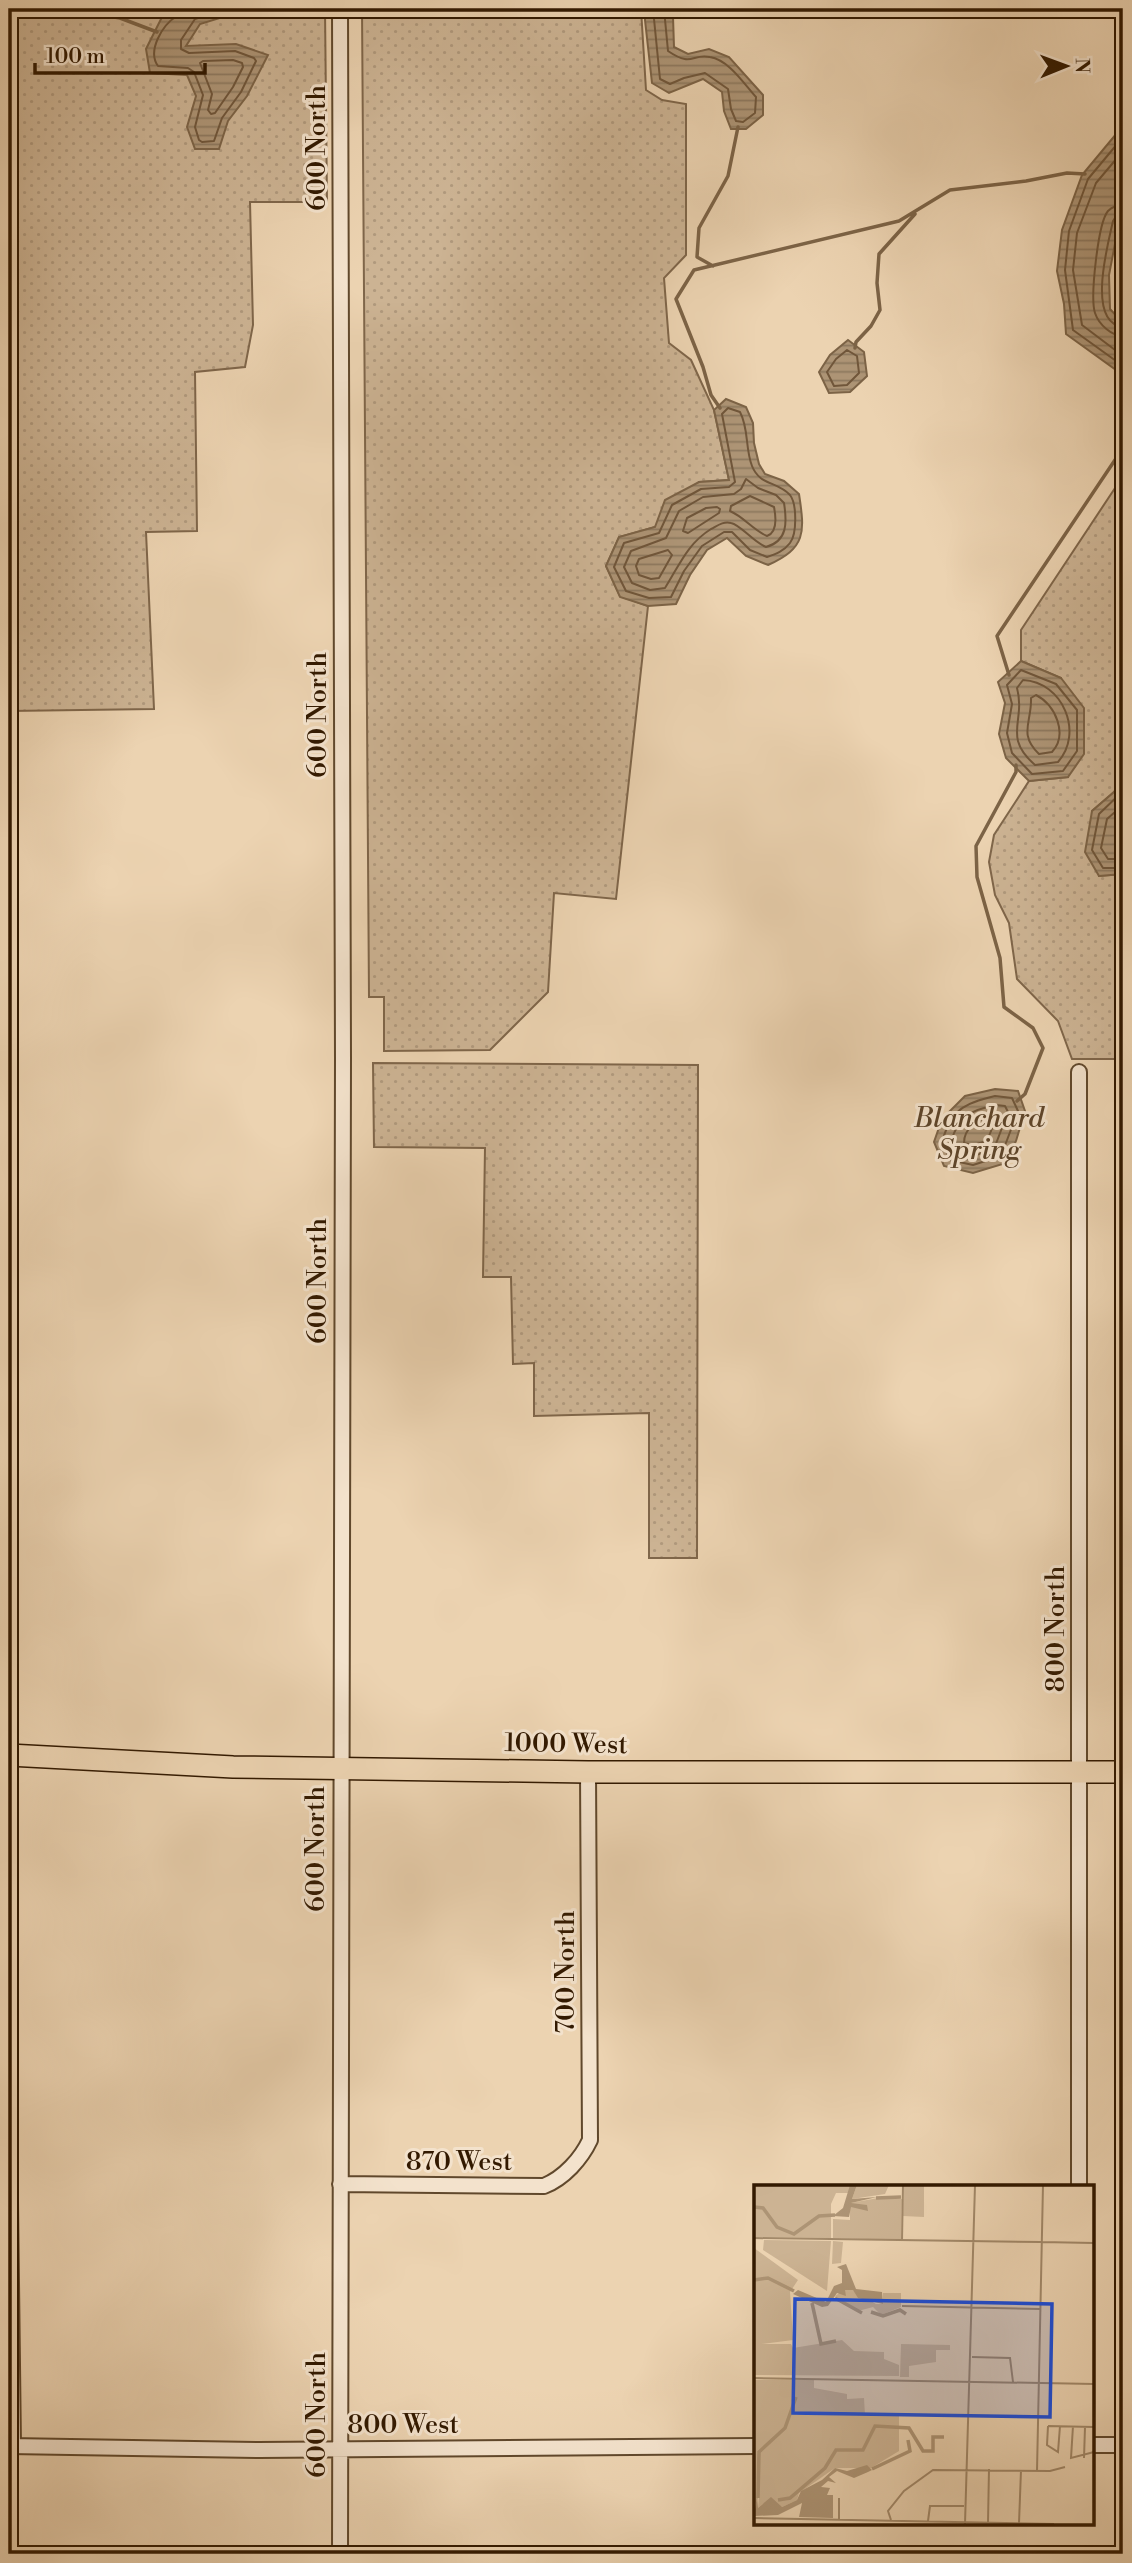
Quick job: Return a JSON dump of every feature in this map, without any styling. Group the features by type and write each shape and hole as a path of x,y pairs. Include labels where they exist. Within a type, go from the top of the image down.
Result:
{"main road":[{"name":"1000 West","path":"9,1755 169,1765 588,1772 1123,1772"}],"street":[{"name":"600 North","path":"340,9 343,1057 340,2554"},
{"name":"800 North","path":"1079,1072 1079,2185"},
{"name":"700 North","path":"572,2166 585,2151 590,2140 588,1772"},
{"path":"9,2120 11,2446"},
{"name":"870 West","path":"340,2184 544,2186 554,2182 572,2166"},
{"path":"1094,2445 1123,2445"},
{"name":"800 West","path":"11,2446 340,2449 754,2446"}],"shaded area":[{"path":"9,9 325,9 327,202 250,202 253,325 245,367 195,372 197,531 146,532 154,709 9,711"},
{"path":"362,9 641,9 646,90 662,100 686,104 686,255 664,278 669,343 691,360 714,410 729,480 699,482 655,527 619,537 606,566 620,596 648,606 616,899 554,893 548,992 490,1050 384,1051 384,997 369,997"},
{"path":"1123,476 1123,779 1114,792 1092,811 1099,876 1123,874 1123,1059 1072,1059 1058,1021 1017,979 1009,923 995,895 989,862 994,835 1029,781 1068,777 1061,678 1021,661 1021,630"},
{"path":"373,1063 698,1065 697,1558 649,1558 649,1413 534,1416 534,1363 513,1364 511,1277 483,1277 485,1148 374,1147"}],"water":[{"path":"181,9 237,9 233,14 200,24 186,46 236,44 268,55 247,96 228,121 219,149 195,149 187,127 196,96 187,75 150,73 146,49 163,15"},
{"path":"646,9 670,9 673,17 674,47 688,54 709,49 729,57 763,95 763,115 746,129 731,129 724,111 722,92 703,79 669,93 652,83"},
{"path":"1123,119 1123,217 1119,223 1109,275 1110,309 1123,323 1123,375 1066,334 1064,304 1057,271 1062,230 1082,175 1122,127"},
{"path":"848,340 864,352 867,376 850,392 829,393 819,372 830,355"},
{"path":"726,399 746,407 753,423 759,464 765,474 784,481 799,494 802,519 800,538 790,552 768,565 746,556 727,538 707,550 690,575 676,604 648,606 620,597 606,566 619,537 655,527 665,500 699,482 729,480 714,410"},
{"path":"1021,661 1061,678 1084,708 1084,754 1068,777 1029,781 1006,758 999,734 1005,703 998,682"},
{"path":"1123,779 1123,874 1099,876 1085,852 1092,811 1114,792"},
{"name":"Blanchard Spring","path":"995,1089 1018,1091 1025,1111 1006,1163 973,1173 944,1166 934,1142 942,1119 965,1096"}],"waterway":[{"path":"9,10 73,10 120,18 157,32"},
{"path":"713,266 697,257 699,228 728,176 738,127"},
{"path":"720,408 711,395 676,299 694,270 899,221 950,190 1067,173 1085,174"},
{"path":"855,348 856,342 871,326 880,310 877,283 879,254 915,214"},
{"path":"1009,675 997,636 1123,448"},
{"path":"1016,765 1016,772 976,846 977,877 1000,958 1004,1007 1033,1028 1043,1048 1025,1094 1017,1101"}]}
